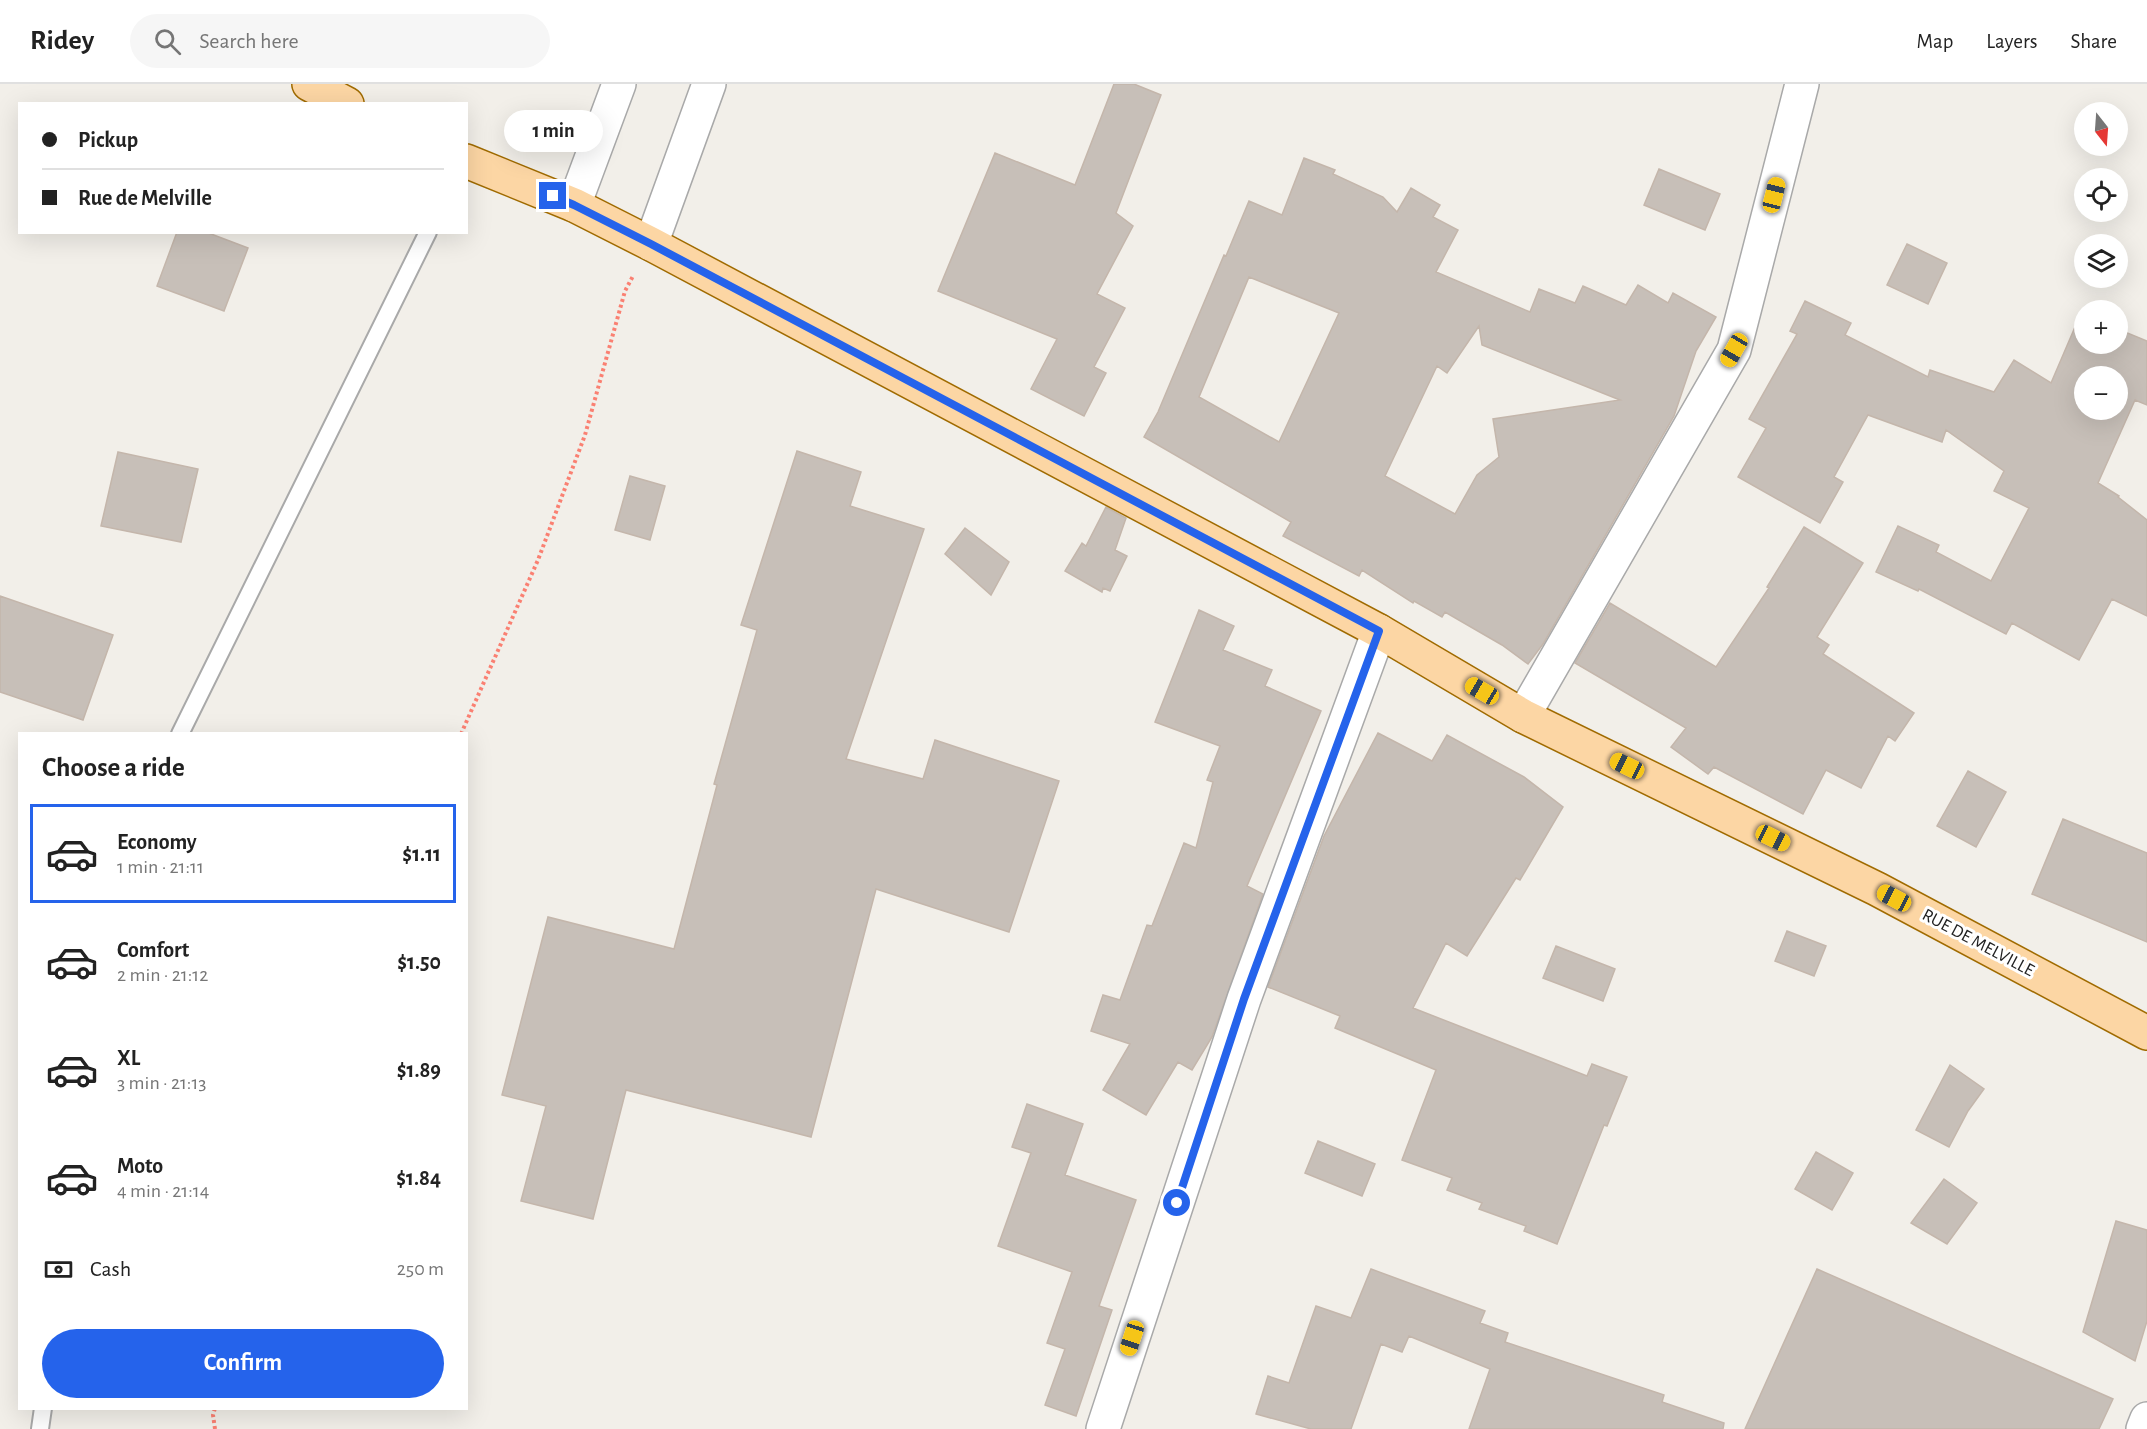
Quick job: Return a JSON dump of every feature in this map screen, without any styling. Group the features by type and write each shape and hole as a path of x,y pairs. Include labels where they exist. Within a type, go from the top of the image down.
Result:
{"main road":[{"path":"309,84 343,102"},
{"name":"RUE DE MELVILLE","path":"468,162 574,205 651,244 1379,631 1523,716 1877,889 2147,1033"}],"street":[{"path":"574,205 619,84"},
{"path":"651,244 709,84"},
{"path":"1523,716 1734,350 1802,84"},
{"path":"1102,1429 1244,999 1379,631"},
{"path":"2143,1429 2147,1419"}],"lane":[{"path":"181,732 427,234"},
{"path":"40,1429 43,1410"}],"path":[{"path":"462,732 538,560 585,435 625,291 651,244"},
{"path":"214,1410 215,1429"}],"building":[{"path":"1114,84 1134,84 1161,95 1116,213 1133,226 1097,294 1125,308 1094,367 1106,373 1084,416 1031,389 1057,339 938,291 995,153 1075,185"},
{"path":"1304,158 1335,170 1333,174 1383,197 1397,212 1411,188 1440,205 1433,217 1458,230 1436,272 1530,312 1539,289 1575,303 1583,286 1626,305 1638,285 1668,303 1673,293 1716,317 1696,351 1674,416 1543,644 1528,664 1502,645 1445,612 1442,617 1414,601 1413,603 1362,570 1359,576 1283,536 1291,522 1144,437 1158,412 1249,201 1282,215","holes":["1249,277 1339,313 1279,442 1199,397","1479,326 1482,345 1620,400 1493,419 1499,457 1477,475 1455,514 1385,476 1437,366 1447,373"]},
{"path":"1659,169 1720,194 1705,230 1644,205"},
{"path":"176,234 211,234 248,248 224,311 157,286"},
{"path":"1907,244 1947,263 1928,304 1887,285"},
{"path":"1805,301 1851,323 1845,335 1928,377 1930,370 1994,392 2014,360 2051,383 2074,329 2074,354 2128,354 2128,333 2147,341 2147,405 2135,400 2128,416 2128,366 2074,366 2074,420 2126,420 2098,483 2119,496 2147,520 2147,616 2112,599 2079,660 2012,623 2006,634 1919,589 1918,591 1876,572 1898,526 1939,545 1936,552 1991,581 2029,508 1994,491 2004,471 1946,430 1942,442 1868,415 1834,477 1843,482 1820,523 1738,477 1766,428 1749,419 1797,334 1790,331"},
{"path":"797,451 861,472 850,506 924,529 846,759 923,779 935,740 1059,781 1009,932 876,889 811,1137 626,1090 593,1219 521,1201 546,1106 502,1095 548,917 674,949 717,785 714,784 757,630 741,625"},
{"path":"118,452 198,469 181,542 101,526"},
{"path":"630,476 665,486 650,540 615,530"},
{"path":"1106,507 1126,518 1115,550 1127,556 1110,591 1103,588 1102,592 1065,571 1082,543 1086,546"},
{"path":"1804,527 1863,563 1817,637 1829,645 1823,654 1914,713 1895,741 1888,736 1861,788 1826,770 1803,814 1714,767 1708,774 1671,747 1686,728 1575,663 1610,603 1716,667 1769,588 1767,587"},
{"path":"965,528 1009,562 991,595 945,554"},
{"path":"0,596 113,635 83,720 0,692"},
{"path":"1199,610 1234,626 1223,650 1272,670 1265,686 1321,711 1247,886 1263,894 1212,1037 1192,1070 1178,1062 1146,1115 1103,1090 1130,1044 1091,1031 1103,995 1120,1000 1147,925 1152,926 1184,843 1196,848 1213,782 1207,780 1220,746 1155,722"},
{"path":"1378,733 1432,761 1447,735 1524,777 1563,807 1520,880 1516,878 1467,956 1446,943 1413,1008 1587,1076 1592,1064 1627,1077 1607,1126 1604,1125 1557,1244 1524,1231 1526,1226 1479,1209 1482,1203 1447,1190 1452,1178 1402,1160 1436,1070 1335,1028 1340,1016 1268,987 1324,836"},
{"path":"1968,771 2006,792 1976,847 1937,826"},
{"path":"2063,819 2147,853 2147,942 2032,894"},
{"path":"1787,931 1826,946 1814,976 1775,961"},
{"path":"1556,946 1615,969 1603,1001 1543,978"},
{"path":"1950,1065 1984,1089 1968,1111 1949,1147 1916,1130"},
{"path":"1027,1104 1083,1124 1065,1175 1136,1200 1099,1306 1112,1310 1076,1416 1045,1405 1065,1349 1047,1343 1072,1272 998,1246 1031,1153 1012,1147"},
{"path":"1318,1141 1375,1164 1362,1196 1305,1173"},
{"path":"1816,1152 1853,1173 1832,1210 1795,1189"},
{"path":"1944,1179 1977,1203 1947,1244 1911,1223"},
{"path":"2116,1221 2147,1230 2147,1321 2135,1361 2083,1332"},
{"path":"1371,1269 1485,1311 1480,1323 1508,1333 1505,1342 1664,1395 1662,1402 1724,1423 1723,1429 1469,1429 1490,1369 1409,1336 1402,1352 1381,1344 1351,1429 1311,1429 1256,1414 1268,1376 1289,1383 1316,1306 1351,1318"},
{"path":"1817,1269 2113,1399 2099,1429 1745,1429"}],"route":[{"path":"553,196 651,244 1379,631 1244,999 1177,1203"}]}
